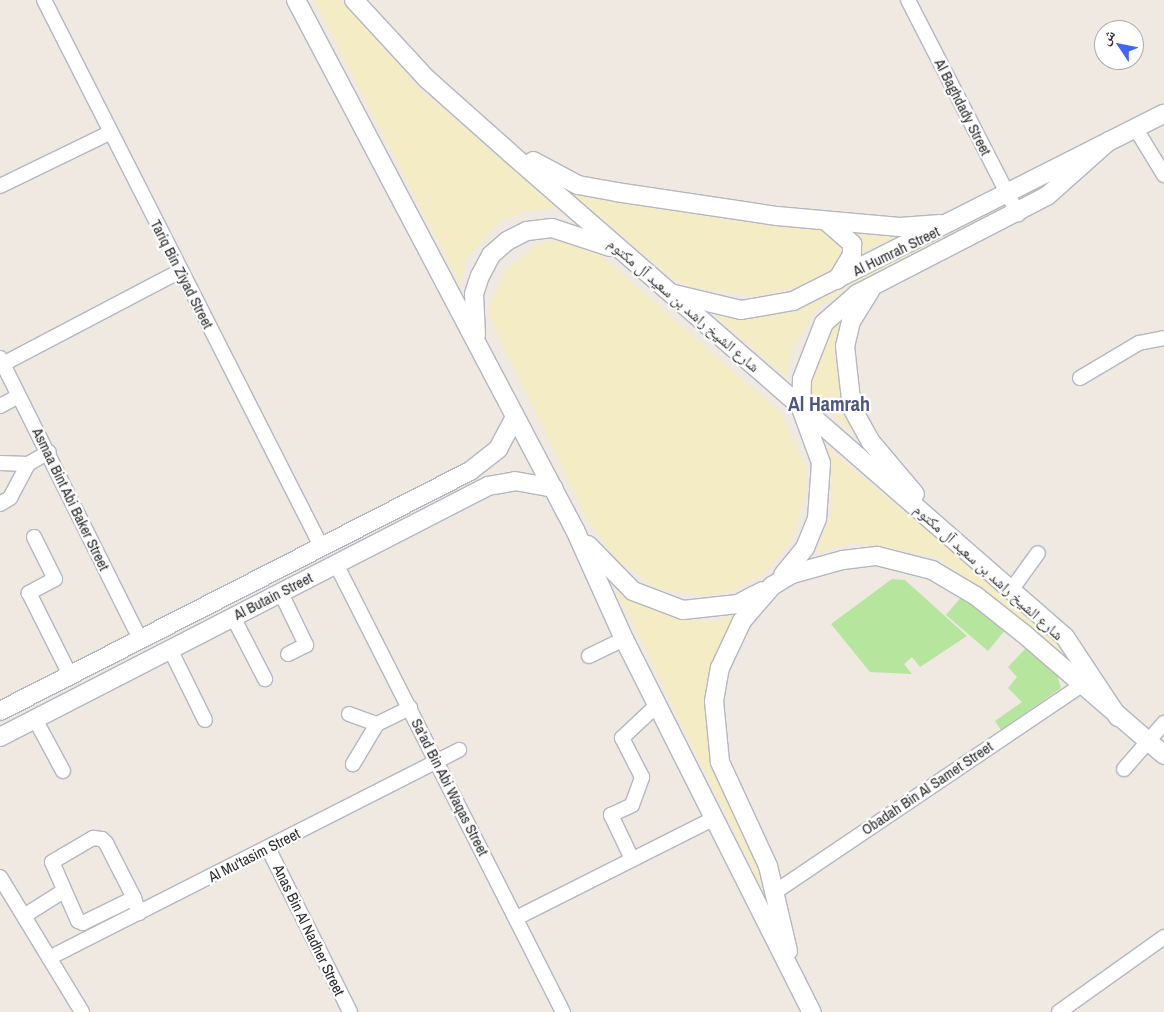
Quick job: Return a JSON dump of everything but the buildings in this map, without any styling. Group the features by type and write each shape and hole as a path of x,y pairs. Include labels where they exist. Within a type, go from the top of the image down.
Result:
{"street":[{"name":"Tariq Bin Ziyad Street","path":"44,0 180,271 322,546"},
{"name":"شارع الشيخ راشد بن سعيد آل مكتوم","path":"296,0 553,488 624,639 754,901 812,1012"},
{"name":"شارع الشيخ راشد بن سعيد آل مكتوم","path":"354,0 427,78 485,130 1065,637 1118,717"},
{"name":"Al Baghdady Street","path":"908,0 1018,214"},
{"name":"Al Humrah Street","path":"670,293 718,307 765,308 837,280 1164,114"},
{"path":"1136,129 1164,175"},
{"path":"485,130 547,172 578,185 777,216 822,218 900,227 958,220"},
{"path":"0,186 111,132"},
{"name":"Al Humrah Street","path":"802,408 805,371 824,323 840,306 876,284 1018,214 1062,186 1109,141"},
{"path":"822,218 852,244 852,255 837,280"},
{"path":"476,342 474,294 480,276 491,255 514,238 527,231 552,228 595,239 630,257"},
{"path":"1,361 180,271"},
{"path":"876,284 851,321 845,346 852,408 872,442 950,535"},
{"path":"1080,378 1139,343 1164,338"},
{"name":"Asmaa Bint Abi Baker Street","path":"1,361 49,452 140,639"},
{"path":"1,407 20,396"},
{"path":"574,530 611,572 633,591 656,602 683,610 712,610 738,604 772,586 805,548 817,519 821,463 802,408"},
{"name":"Al Butain Street","path":"0,711 480,465 502,444 515,417"},
{"path":"0,463 28,464 49,452"},
{"path":"0,504 10,498 28,464"},
{"name":"Al Butain Street","path":"0,737 488,486 515,481 553,488"},
{"path":"34,537 55,579 29,593 70,675"},
{"path":"1012,589 1038,553"},
{"name":"شارع الشيخ راشد بن سعيد آل مكتوم","path":"799,987 776,892 720,762 714,701 729,643 772,586 804,568 868,557 932,570 983,601 1118,717"},
{"name":"Sa'ad Bin Abi Waqas Street","path":"336,564 563,1012"},
{"path":"280,593 306,645 288,654"},
{"path":"233,617 265,680"},
{"path":"589,656 624,639"},
{"path":"170,649 205,720"},
{"name":"Obadah Bin Al Samet Street","path":"776,892 1080,686"},
{"path":"43,689 44,701 35,718 63,771"},
{"path":"632,859 610,815 632,805 642,777 622,738 657,705"},
{"path":"356,767 377,724 410,708"},
{"path":"349,714 377,724"},
{"path":"1118,717 1164,755"},
{"path":"1124,769 1164,724"},
{"name":"Al Mu'tasim Street","path":"49,958 459,750"},
{"path":"516,918 713,819"},
{"path":"134,898 83,923 72,915 52,862 93,838 102,839 134,898 139,913"},
{"name":"Anas Bin Al Nadher Street","path":"268,848 350,1012"},
{"path":"0,877 49,958 76,1010"},
{"path":"24,916 62,892"},
{"path":"754,901 770,906 776,892"},
{"path":"1059,1012 1164,937"}],"green space":[{"path":"892,579 905,580 967,636 920,667 912,657 904,664 912,674 870,672 831,624"},
{"path":"964,594 1006,629 988,651 946,615"},
{"path":"1026,648 1056,671 1061,688 1001,730 995,721 1022,702 1008,688 1017,677 1008,667"}],"sand":[{"path":"314,0 341,0 422,91 558,208 527,211 502,220 468,256 460,285"},
{"path":"565,188 644,199 661,208 822,229 846,248 829,271 794,288 757,296 692,288 674,279"},
{"path":"1003,201 1007,209 847,287 818,307 792,349 787,378 713,313 766,312"},
{"path":"855,231 899,235 861,252 862,238"},
{"path":"558,240 597,252 781,413 805,466 806,492 792,541 763,575 732,591 709,596 660,590 620,563 588,521 491,321 490,305 505,271 537,244"},
{"path":"856,307 838,361 839,387 862,441 811,396 813,366 832,326"},
{"path":"823,444 1061,641 1080,673 938,557 854,543 816,553 832,511 830,466"},
{"path":"616,590 648,608 682,618 713,622 739,612 710,722 773,891 765,895"}],"district":[{"name":"Al Hamrah","path":"829,403"}]}
